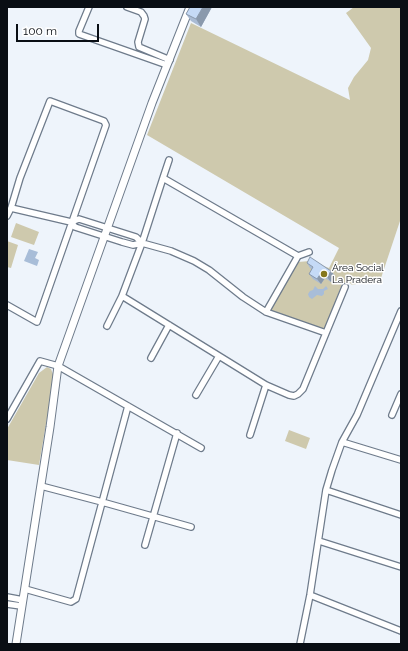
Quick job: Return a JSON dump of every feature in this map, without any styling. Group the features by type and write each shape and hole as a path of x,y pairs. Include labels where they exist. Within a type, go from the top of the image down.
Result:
{"street":[{"path":"89,7 79,34 168,62"},
{"path":"127,7 140,12 145,19 138,42 139,47 168,62"},
{"path":"16,644 58,366 152,103 190,7"},
{"path":"7,216 50,101 106,123 37,322 7,305"},
{"path":"108,326 122,296 142,243 169,160"},
{"path":"163,178 298,256"},
{"path":"11,208 71,222 78,219 108,227 136,237 142,243"},
{"path":"71,222 75,227 133,245 142,243 171,251 194,261 209,270 243,297 266,312 326,333"},
{"path":"266,312 298,256 309,252"},
{"path":"122,296 266,385 289,395 298,394 303,389 345,287"},
{"path":"300,644 310,595 326,490 342,442 363,403 401,311"},
{"path":"151,358 169,325"},
{"path":"196,395 219,356"},
{"path":"7,419 40,361 58,366 201,448"},
{"path":"250,435 266,385"},
{"path":"392,415 399,403 401,394"},
{"path":"25,589 71,602 76,599 128,406"},
{"path":"145,545 177,433"},
{"path":"342,442 401,460"},
{"path":"41,486 191,528"},
{"path":"326,490 401,515"},
{"path":"319,541 401,567"},
{"path":"310,595 401,632"},
{"path":"7,597 22,603"},
{"path":"7,604 22,603"}],"shaded area":[{"path":"354,7 401,7 401,218 381,278 352,285 349,282 342,284 325,329 320,330 271,313 271,310 298,262 310,261 329,268 339,248 147,135 191,23 350,100 348,88 354,77 368,60 371,48 346,13"},
{"path":"16,223 39,232 34,245 11,237"},
{"path":"7,241 18,245 11,268 7,267"},
{"path":"47,367 51,369 54,377 39,465 7,460 7,429 39,373"},
{"path":"289,430 310,438 306,449 285,441"}],"water":[{"path":"29,249 38,252 35,258 39,260 37,266 24,261"},
{"path":"315,286 318,289 323,289 326,286 328,289 324,291 322,296 317,295 312,299 308,294"}],"building":[{"path":"190,7 203,7 196,19 186,14"},
{"path":"310,257 331,271 327,277 321,273 317,279 309,274 313,267 307,263"}],"place":[{"name":"Área Social La Pradera","path":"324,274"}]}
